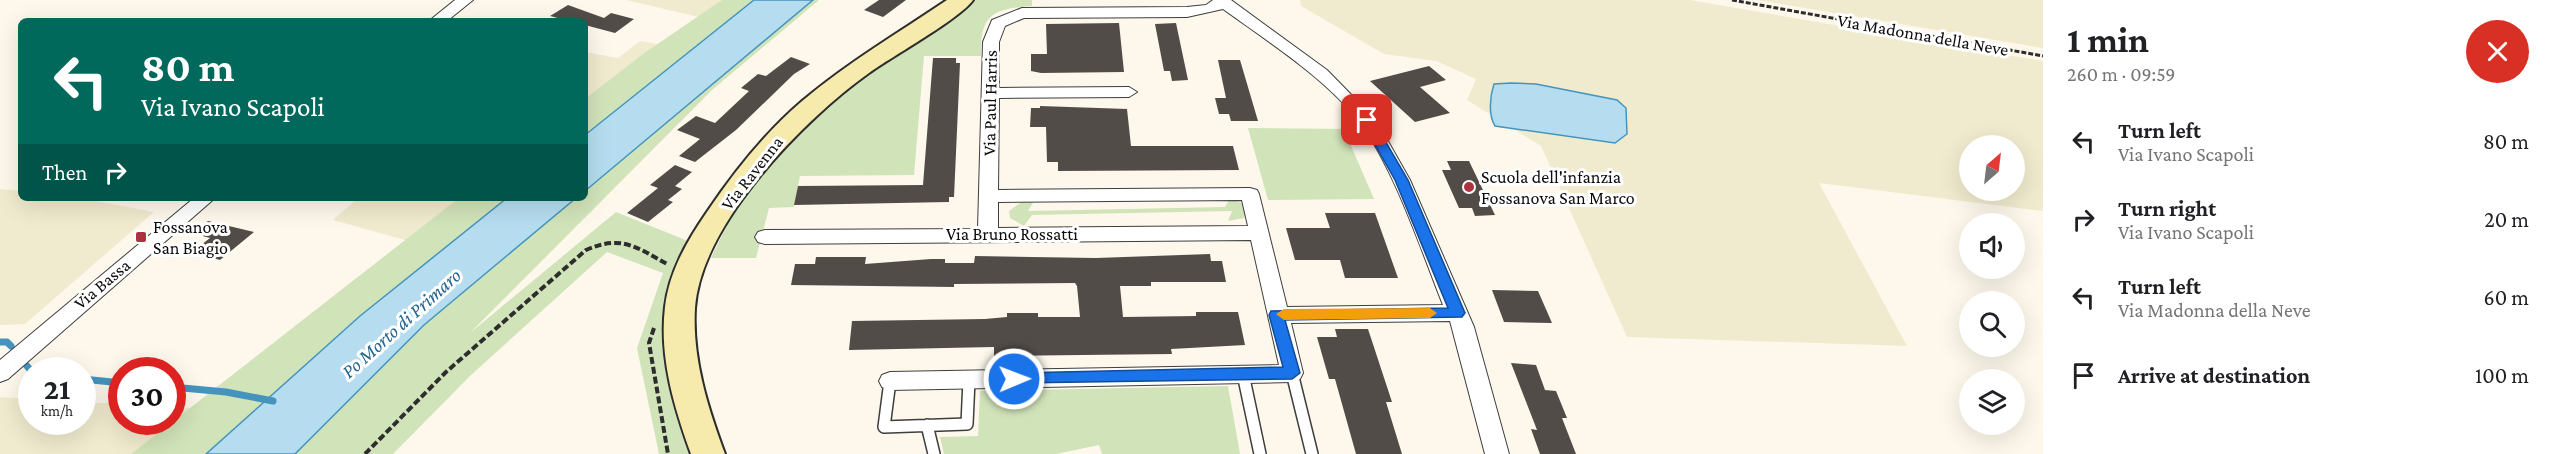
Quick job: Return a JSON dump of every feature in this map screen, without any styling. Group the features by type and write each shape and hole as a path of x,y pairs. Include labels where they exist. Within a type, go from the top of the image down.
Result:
{"main road":[{"name":"Via Ravenna","path":"701,444 684,382 679,342 680,306 692,262 711,227 762,157 789,126 838,86 962,0"}],"street":[{"path":"440,18 465,0"},
{"path":"1223,2 1321,74 1367,120 1401,180 1457,313 1471,350 1497,454"},
{"name":"Via Paul Harris","path":"988,234 993,30 998,23 1013,15 1187,12 1209,9 1223,2"},
{"path":"991,93 1129,92"},
{"name":"Via Bruno Rossatti","path":"988,196 1250,194 1276,315 1292,373"},
{"name":"Via Bassa","path":"0,372 202,201"},
{"name":"Via Bruno Rossatti","path":"765,237 1258,232"},
{"path":"1276,315 1457,313"},
{"path":"890,381 1292,373"}],"lane":[{"path":"1292,373 1312,454"},
{"path":"1243,374 1260,454"},
{"path":"890,381 884,427 967,424 969,380"},
{"path":"927,426 934,454"}],"path":[{"name":"Via Madonna della Neve","path":"1732,0 2043,57"},
{"path":"365,454 447,372 586,250 600,243 623,241 656,255 667,264 692,262"}],"shaded area":[{"path":"626,0 737,0 712,20"},
{"path":"1300,0 1690,0 2043,61 2043,211 1963,201 2025,201 2025,135 1959,135 1959,200 1819,183 1907,346 1627,337 1541,146 1467,100 1476,79 1436,61 1384,54 1301,6"},
{"path":"1757,0 2043,0 2043,48"},
{"path":"640,41 670,46 588,114 588,53 618,58"},
{"path":"0,189 18,191 18,201 96,201 154,212 25,324 0,325"},
{"path":"355,201 484,201 430,247 333,220"},
{"path":"0,397 18,398 18,435 96,435 96,403 108,403 108,435 186,435 186,408 227,410 177,454 0,454"}],"green space":[{"path":"722,0 819,0 712,90 470,333 616,212 688,241 677,273 670,372 690,454 659,454 637,348 663,273 607,252 470,376 393,454 131,454 155,435 186,435 186,411 455,201 588,201 588,97 643,54"},
{"path":"973,0 1032,0 1032,6 1007,9 991,17 983,31 981,56 924,56 914,175 800,176 794,207 769,208 756,258 711,258 734,214 760,176 790,141 857,81"},
{"path":"1248,128 1353,129 1349,141 1374,199 1268,200"},
{"path":"1230,198 1248,206 1244,218 1228,221 1232,211 1032,215 1024,226 1010,218 1009,211 1023,201 1034,201 1028,211 1225,207"},
{"path":"1228,386 1240,454 1102,454 1099,445 1056,454 944,454 940,437 978,436 980,391"}],"water":[{"path":"754,0 813,0 588,188 588,133"},
{"path":"1494,84 1536,84 1617,100 1626,108 1627,134 1615,143 1495,126 1490,105"},
{"name":"Po Morto di Primaro","path":"503,201 572,201 424,325 295,454 206,454 360,316"}],"building":[{"path":"879,0 906,0 883,17 864,10"},
{"path":"568,5 604,18 611,13 634,19 615,33 588,26 588,18 550,16"},
{"path":"1119,23 1124,72 1041,73 1031,71 1031,54 1047,54 1046,24"},
{"path":"1176,23 1188,80 1172,81 1170,71 1164,71 1155,24"},
{"path":"791,57 810,64 794,74 736,130 695,162 679,156 700,139 677,130 696,116 715,123 749,91 741,88 758,74 766,76"},
{"path":"933,58 956,58 956,63 960,63 954,197 949,197 949,202 794,205 798,186 923,185"},
{"path":"1218,60 1240,60 1258,121 1231,121 1229,114 1219,114 1215,98 1226,98"},
{"path":"1429,66 1446,80 1420,87 1450,113 1415,122 1370,81"},
{"path":"1040,106 1127,109 1131,146 1233,146 1239,170 1058,171 1058,162 1047,162 1046,127 1030,127 1031,108 1040,108"},
{"name":"Scuola dell'infanzia Fossanova San Marco","path":"1447,161 1469,161 1495,215 1475,216 1472,208 1459,208 1442,170 1451,170"},
{"path":"675,165 692,172 675,186 682,189 668,200 673,202 648,222 627,213 658,188 650,185"},
{"path":"1325,213 1375,213 1398,278 1345,278 1340,260 1295,260 1286,228 1330,228"},
{"path":"208,221 254,232 220,260 192,252 210,238 192,233"},
{"path":"1210,254 1211,261 1222,261 1226,282 1151,282 1151,286 1120,286 1123,317 1196,316 1196,312 1238,312 1245,345 1171,349 1172,354 994,356 994,347 849,350 852,321 985,319 1007,317 1007,313 1038,313 1038,317 1080,317 1077,286 1075,283 954,284 954,287 791,285 795,264 815,264 816,257 866,257 865,264 931,259 945,259 945,263 974,263 975,256 1096,258"},
{"path":"1492,290 1538,291 1552,323 1504,322"},
{"path":"1335,329 1368,329 1392,402 1386,402 1402,454 1356,454 1335,379 1329,379 1317,337 1337,337"},
{"path":"1511,363 1536,365 1545,390 1556,391 1567,418 1562,418 1576,454 1540,454 1531,429 1537,430"}],"waterway":[{"path":"0,342 7,342 11,346"},
{"path":"96,380 108,382"},
{"path":"186,388 226,392 273,401"}],"slow traffic":[{"path":"1284,314 1430,313"}],"place":[{"name":"Scuola dell'infanzia Fossanova San Marco","path":"1469,187"},
{"name":"Fossanova San Biagio","path":"141,237"}],"route":[{"path":"1014,379 1292,373 1276,315 1457,313 1401,180 1367,120"}]}
